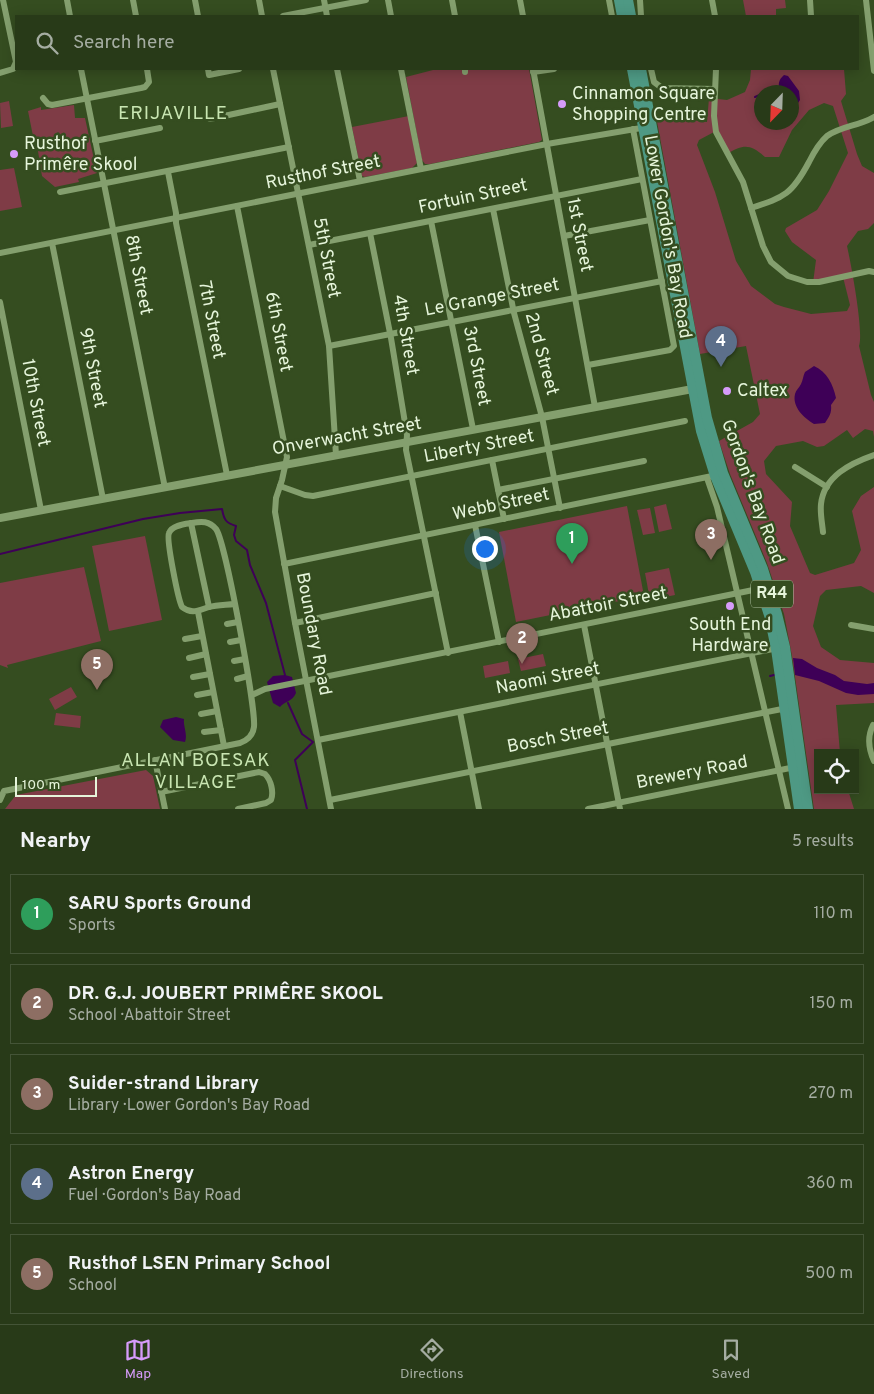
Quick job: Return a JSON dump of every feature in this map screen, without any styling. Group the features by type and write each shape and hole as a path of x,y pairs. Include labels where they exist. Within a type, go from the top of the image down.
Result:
{"main road":[{"path":"619,0 622,15"},
{"path":"628,0 631,15"},
{"name":"Gordon's Bay Road","path":"632,70 642,128 696,388 701,431 715,476 765,588 780,648 797,766 799,809"},
{"name":"Gordon's Bay Road","path":"641,70 642,128"},
{"name":"Gordon's Bay Road","path":"696,388 712,438 715,476"},
{"name":"Gordon's Bay Road","path":"797,766 808,809"}],"street":[{"path":"3,0 15,59"},
{"path":"67,0 70,15"},
{"path":"133,0 136,15"},
{"path":"195,0 198,15"},
{"path":"259,0 262,15"},
{"path":"324,0 327,15"},
{"path":"288,15 366,0"},
{"path":"388,0 391,15"},
{"path":"452,0 455,15"},
{"path":"520,0 523,15"},
{"path":"609,0 612,15"},
{"path":"640,0 641,15"},
{"path":"712,0 714,15"},
{"path":"810,0 811,15"},
{"path":"866,0 874,71"},
{"path":"0,73 10,71 15,65"},
{"name":"8th Street","path":"81,70 165,488"},
{"path":"43,98 48,104 52,105 141,88 148,84 147,70"},
{"path":"209,72 229,70"},
{"name":"5th Street","path":"273,70 329,346 336,455"},
{"path":"337,70 360,181"},
{"path":"401,70 421,169"},
{"path":"651,70 654,82 662,88 715,89"},
{"path":"716,70 714,116 716,132 743,182 766,254 774,265 788,276 800,280 819,282 869,271 874,272"},
{"name":"1st Street","path":"533,71 596,407"},
{"path":"210,118 280,104"},
{"path":"751,208 776,200 789,191 800,179 816,149 827,136 840,129 874,118"},
{"path":"95,141 160,128"},
{"name":"Rusthof Street","path":"0,253 547,144 642,128"},
{"name":"Lower Gordon's Bay Road","path":"588,365 670,350 674,344 642,179 642,128"},
{"path":"60,192 289,147"},
{"name":"7th Street","path":"168,172 226,475"},
{"name":"Fortuin Street","path":"309,245 642,179"},
{"name":"6th Street","path":"237,206 283,436 287,458 285,464"},
{"name":"2nd Street","path":"493,209 514,309 542,416 560,508"},
{"path":"564,236 650,220"},
{"name":"3rd Street","path":"432,221 473,430"},
{"name":"4th Street","path":"370,234 390,334 412,476 448,652"},
{"name":"9th Street","path":"52,243 104,499"},
{"name":"Le Grange Street","path":"329,346 662,281"},
{"name":"10th Street","path":"0,302 42,510"},
{"name":"Onverwacht Street","path":"0,518 696,388"},
{"name":"Liberty Street","path":"280,486 311,496 685,421"},
{"path":"823,532 821,506 827,487 836,475 851,464 874,455"},
{"path":"492,460 504,519"},
{"path":"498,490 644,461"},
{"name":"Boundary Road","path":"285,464 276,498 275,512 332,809"},
{"path":"795,467 827,487"},
{"path":"715,476 716,507 788,809"},
{"name":"Webb Street","path":"284,564 715,476"},
{"path":"0,800 4,791 245,741 252,735 254,723 252,695 238,622 219,534 214,527 202,521 173,528 168,533 168,538 181,604 189,611 198,612 209,607 234,604"},
{"path":"191,523 209,607"},
{"path":"475,525 499,642"},
{"name":"Abattoir Street","path":"252,695 267,689 765,588"},
{"path":"295,623 436,593"},
{"path":"198,612 224,746"},
{"path":"227,624 238,622"},
{"path":"584,625 620,806"},
{"path":"851,625 874,629"},
{"path":"185,639 202,636"},
{"path":"230,642 241,640"},
{"name":"Naomi Street","path":"318,740 780,648"},
{"path":"189,658 206,654"},
{"path":"234,660 245,659"},
{"path":"192,677 210,674"},
{"path":"237,678 248,676"},
{"path":"196,695 213,692"},
{"name":"Bosch Street","path":"330,800 789,707"},
{"path":"201,714 217,711"},
{"path":"460,712 479,809"},
{"path":"873,724 869,735 869,742 874,761"},
{"path":"204,732 221,730"},
{"path":"155,760 165,809"},
{"name":"Brewery Road","path":"588,809 620,806 797,766"},
{"path":"161,792 259,772 265,774 269,779 272,794 271,800 266,803 238,809"}],"shaded area":[{"path":"743,0 785,0 786,8 776,9 776,15 746,15"},
{"path":"433,70 529,70 542,140 425,164 422,160 406,77"},
{"path":"751,70 844,70 846,94 841,101 862,166 874,173 874,223 868,229 858,231 847,246 860,327 859,346 874,402 874,437 873,431 865,429 853,438 847,430 824,446 817,447 803,441 776,446 764,461 766,474 792,502 790,526 810,573 815,575 854,563 861,550 852,511 861,496 874,487 874,593 861,586 826,590 820,596 813,626 821,647 840,660 874,663 874,703 836,705 840,749 814,749 814,794 849,794 854,809 814,809 792,656 784,614 767,563 730,474 719,441 753,422 760,414 746,346 700,354 656,116 707,122 709,98 727,100 745,92 750,80","holes":["754,85 799,85 799,122 809,110 824,103 833,106 848,153 817,210 786,228 785,231 792,242 816,260 813,283 843,277 850,305 847,311 811,314 775,304 751,286 736,261 715,192 697,145 699,140 714,132 727,154 738,148 747,147 765,157 779,157 792,130 754,130"]},
{"path":"784,75 788,76 795,85 779,85"},
{"path":"9,101 13,126 1,128 0,103"},
{"path":"74,105 75,118 85,118 97,173 78,179 79,182 55,187 42,176 37,145 34,141 28,111 41,107 41,110"},
{"path":"409,116 417,163 412,168 362,176 352,127"},
{"path":"14,168 22,207 0,211 0,170"},
{"path":"814,366 829,379 836,398 831,405 831,413 825,423 814,424 810,422 800,412 795,403 795,394 805,372"},
{"path":"666,504 672,529 659,532 654,507"},
{"path":"627,506 644,596 516,622 499,532"},
{"path":"650,508 655,533 643,535 637,510"},
{"path":"145,536 162,620 109,631 92,546"},
{"path":"84,567 101,641 7,665 8,668 0,665 0,583"},
{"path":"669,568 675,595 650,600 645,573"},
{"path":"543,654 546,666 521,671 518,659"},
{"path":"793,658 802,659 844,681 874,683 874,694 858,695 846,693 819,681 795,675"},
{"path":"508,661 510,673 485,678 483,666"},
{"path":"285,675 292,677 296,693 293,698 280,707 273,703 267,682 273,676"},
{"path":"71,687 77,697 55,710 49,699"},
{"path":"56,713 81,716 80,728 54,725"},
{"path":"176,717 184,719 185,742 173,740 160,727 163,720"},
{"path":"146,770 153,776 160,809 5,809 16,795"}],"waterway":[{"path":"0,554 143,519 222,509 226,520 236,526 234,535 236,541 247,550 250,565 266,603 285,675"},
{"path":"770,676 774,675"},
{"path":"288,703 302,734 313,742 295,760 307,809"}],"place":[{"name":"Cinnamon Square Shopping Centre","path":"562,104"},
{"name":"Rusthof Primêre Skool","path":"14,154"},
{"name":"Astron Energy","path":"721,367"},
{"name":"Caltex","path":"727,391"},
{"name":"Suider-strand Library","path":"711,560"},
{"name":"SARU Sports Ground","path":"572,564"},
{"name":"South End Hardware","path":"730,606"},
{"name":"DR. G.J. JOUBERT PRIMÊRE SKOOL","path":"522,664"},
{"name":"Rusthof LSEN Primary School","path":"97,690"}],"district":[{"name":"ERIJAVILLE","path":"173,114"},
{"name":"ALLAN BOESAK VILLAGE","path":"196,772"}]}
